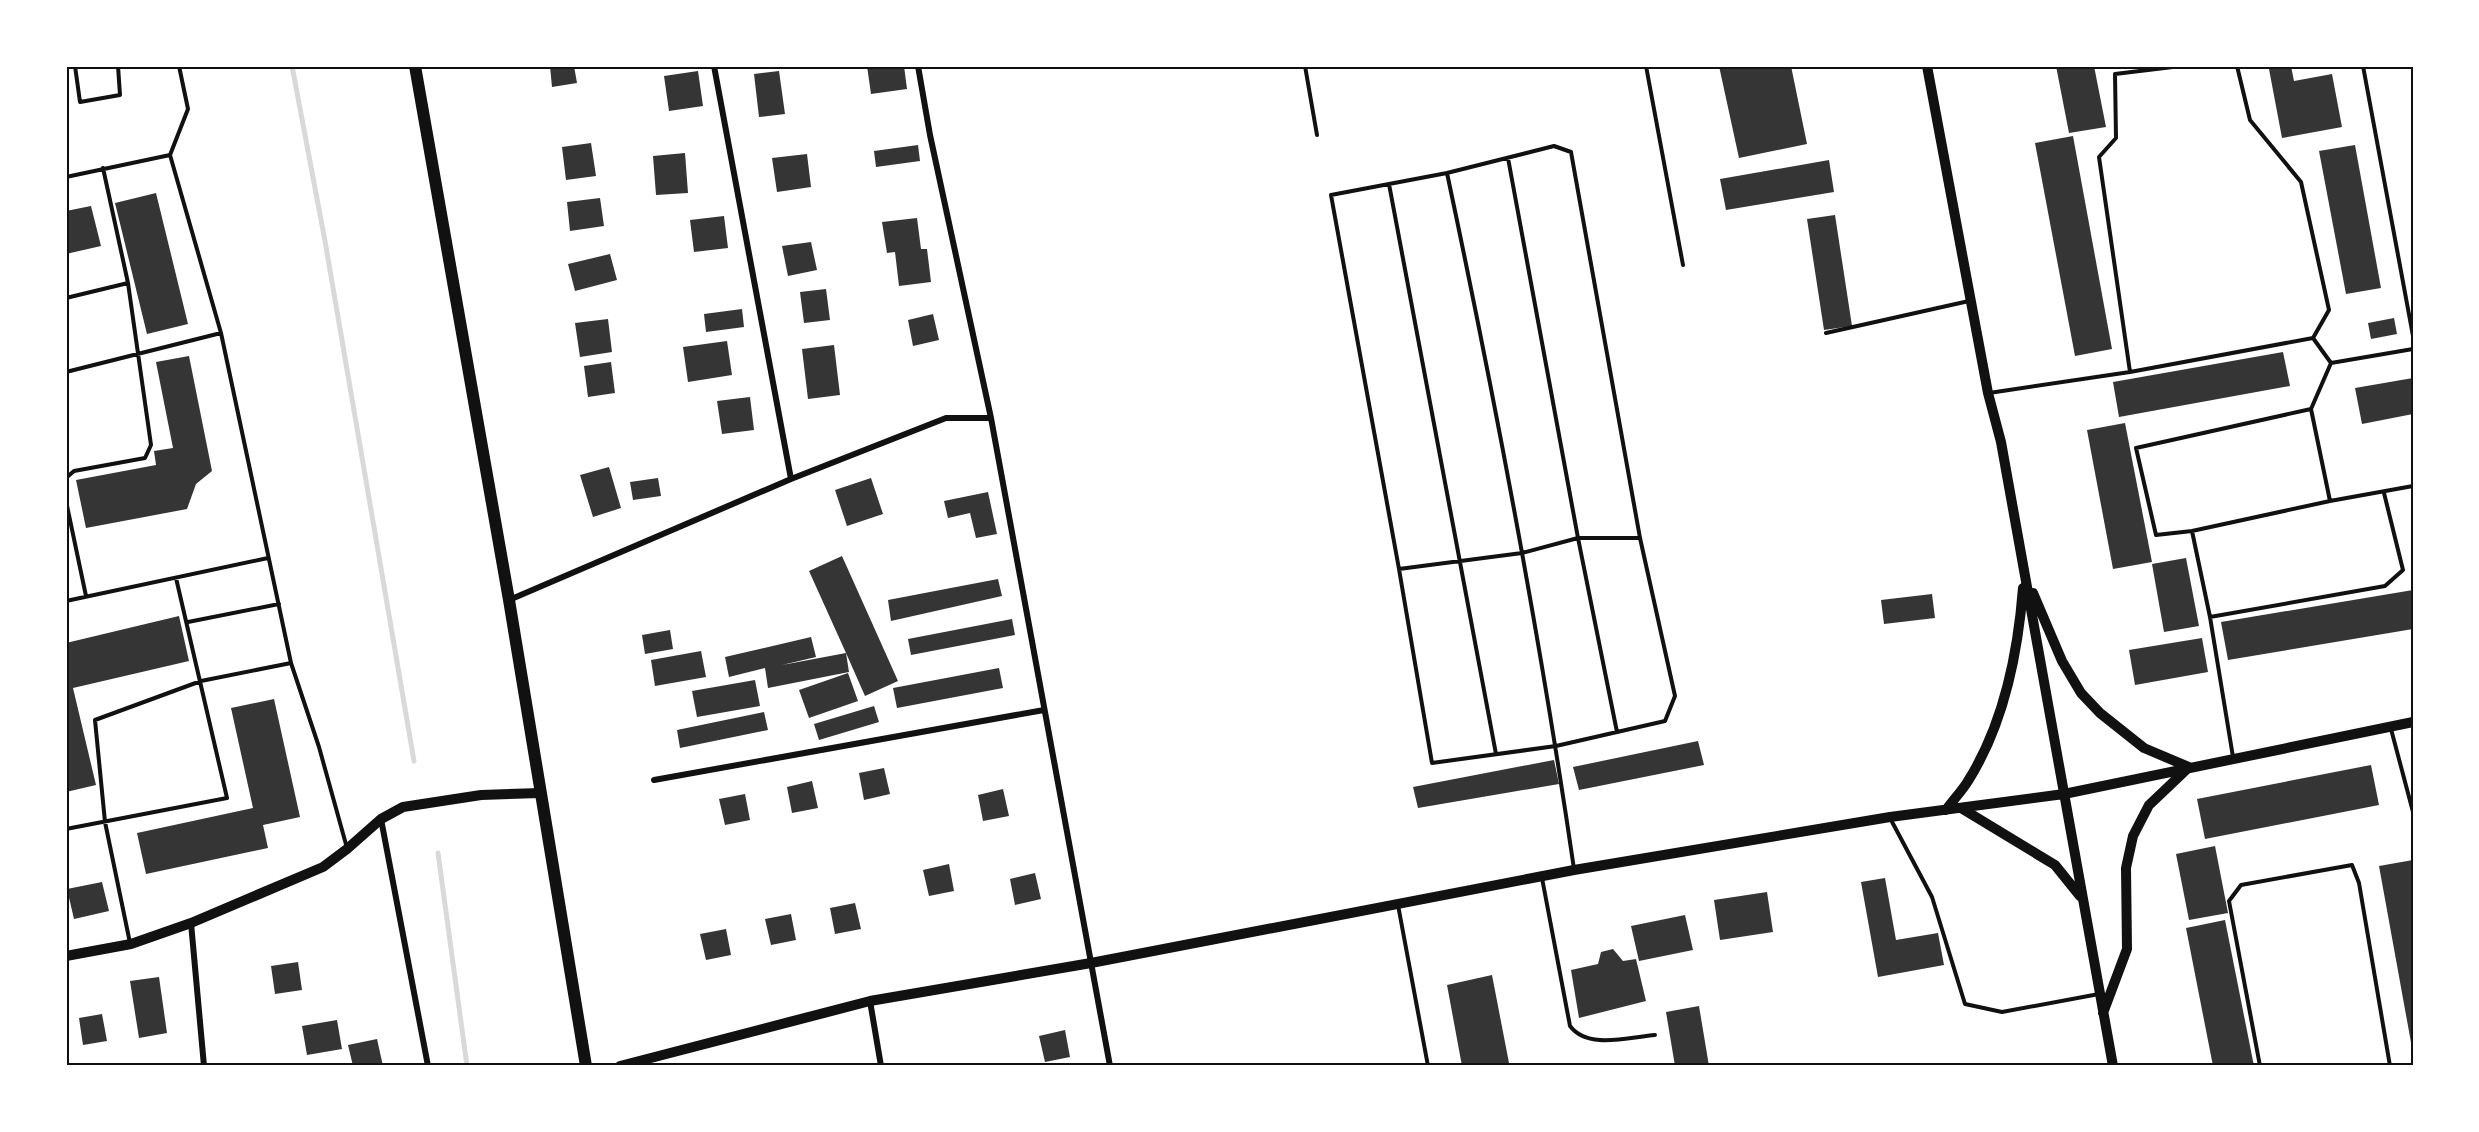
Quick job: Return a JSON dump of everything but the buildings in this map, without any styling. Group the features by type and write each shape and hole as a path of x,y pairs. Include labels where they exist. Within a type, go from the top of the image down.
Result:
{"main road":[{"path":"415,66 509,600 586,1066"}],"street":[{"path":"714,66 791,479"},
{"path":"918,66 930,135 991,418 1110,1066"},
{"path":"1927,66 1988,393 2001,442 2113,1066"},
{"path":"509,600 791,479 946,418 991,418"},
{"path":"2025,573 2062,662 2081,693 2100,713 2145,748 2189,767"},
{"path":"1946,810 1969,780 2010,683 2020,632 2025,573"},
{"path":"654,780 1044,710"},
{"path":"620,1066 870,1001 1091,963 1574,870 1890,817 2064,794 2413,722"},
{"path":"2103,1014 2127,949 2126,868 2133,836 2149,805 2189,767"},
{"path":"66,956 130,944 192,923 323,867 381,819 403,807 481,795 540,793"},
{"path":"1961,808 2055,865 2082,898"},
{"path":"381,819 428,1066"},
{"path":"192,923 204,1066"},
{"path":"870,1001 881,1066"}],"lane":[{"path":"75,66 80,102 120,94 118,66"},
{"path":"179,66 188,109 170,155 221,333 291,663 319,747 347,849"},
{"path":"1305,66 1317,135"},
{"path":"1646,66 1683,265"},
{"path":"2130,372 2099,157 2116,138 2115,74 2181,66"},
{"path":"1988,393 2130,372 2313,338 2329,310 2301,182 2250,120 2237,66"},
{"path":"2363,66 2413,336"},
{"path":"1554,146 1571,152 1640,538 1675,696 1665,721 1556,746 1432,762 1331,195 1447,173 1508,158 1554,146"},
{"path":"66,177 170,155"},
{"path":"1508,158 1578,538 1617,732"},
{"path":"66,478 74,471 145,458 152,439 128,283 103,168"},
{"path":"1447,173 1492,381 1556,746 1574,870"},
{"path":"1389,184 1496,754"},
{"path":"66,298 128,283"},
{"path":"1826,333 1971,301"},
{"path":"66,372 221,333"},
{"path":"2313,338 2331,363"},
{"path":"2331,363 2413,349"},
{"path":"2330,501 2311,409 2331,363"},
{"path":"2311,409 2136,448 2156,535 2192,531 2330,501 2413,486"},
{"path":"2210,617 2385,586 2403,570 2384,493"},
{"path":"66,501 86,596"},
{"path":"2192,531 2210,617 2233,758"},
{"path":"1399,569 1522,553 1578,538 1640,538"},
{"path":"66,601 268,558"},
{"path":"66,829 227,798 176,578"},
{"path":"188,622 279,604"},
{"path":"130,944 105,822 95,720 201,681 291,663"},
{"path":"2390,726 2413,812"},
{"path":"1890,817 1932,897 1965,1004 2002,1012 2099,994"},
{"path":"2260,1066 2229,901 2241,885 2352,865 2359,883 2390,1066"},
{"path":"1542,877 1570,1026 1582,1036 1593,1040 1655,1035"},
{"path":"1398,904 1428,1066"}],"waterway":[{"path":"292,66 325,241 414,761"},
{"path":"438,853 467,1066"}]}
